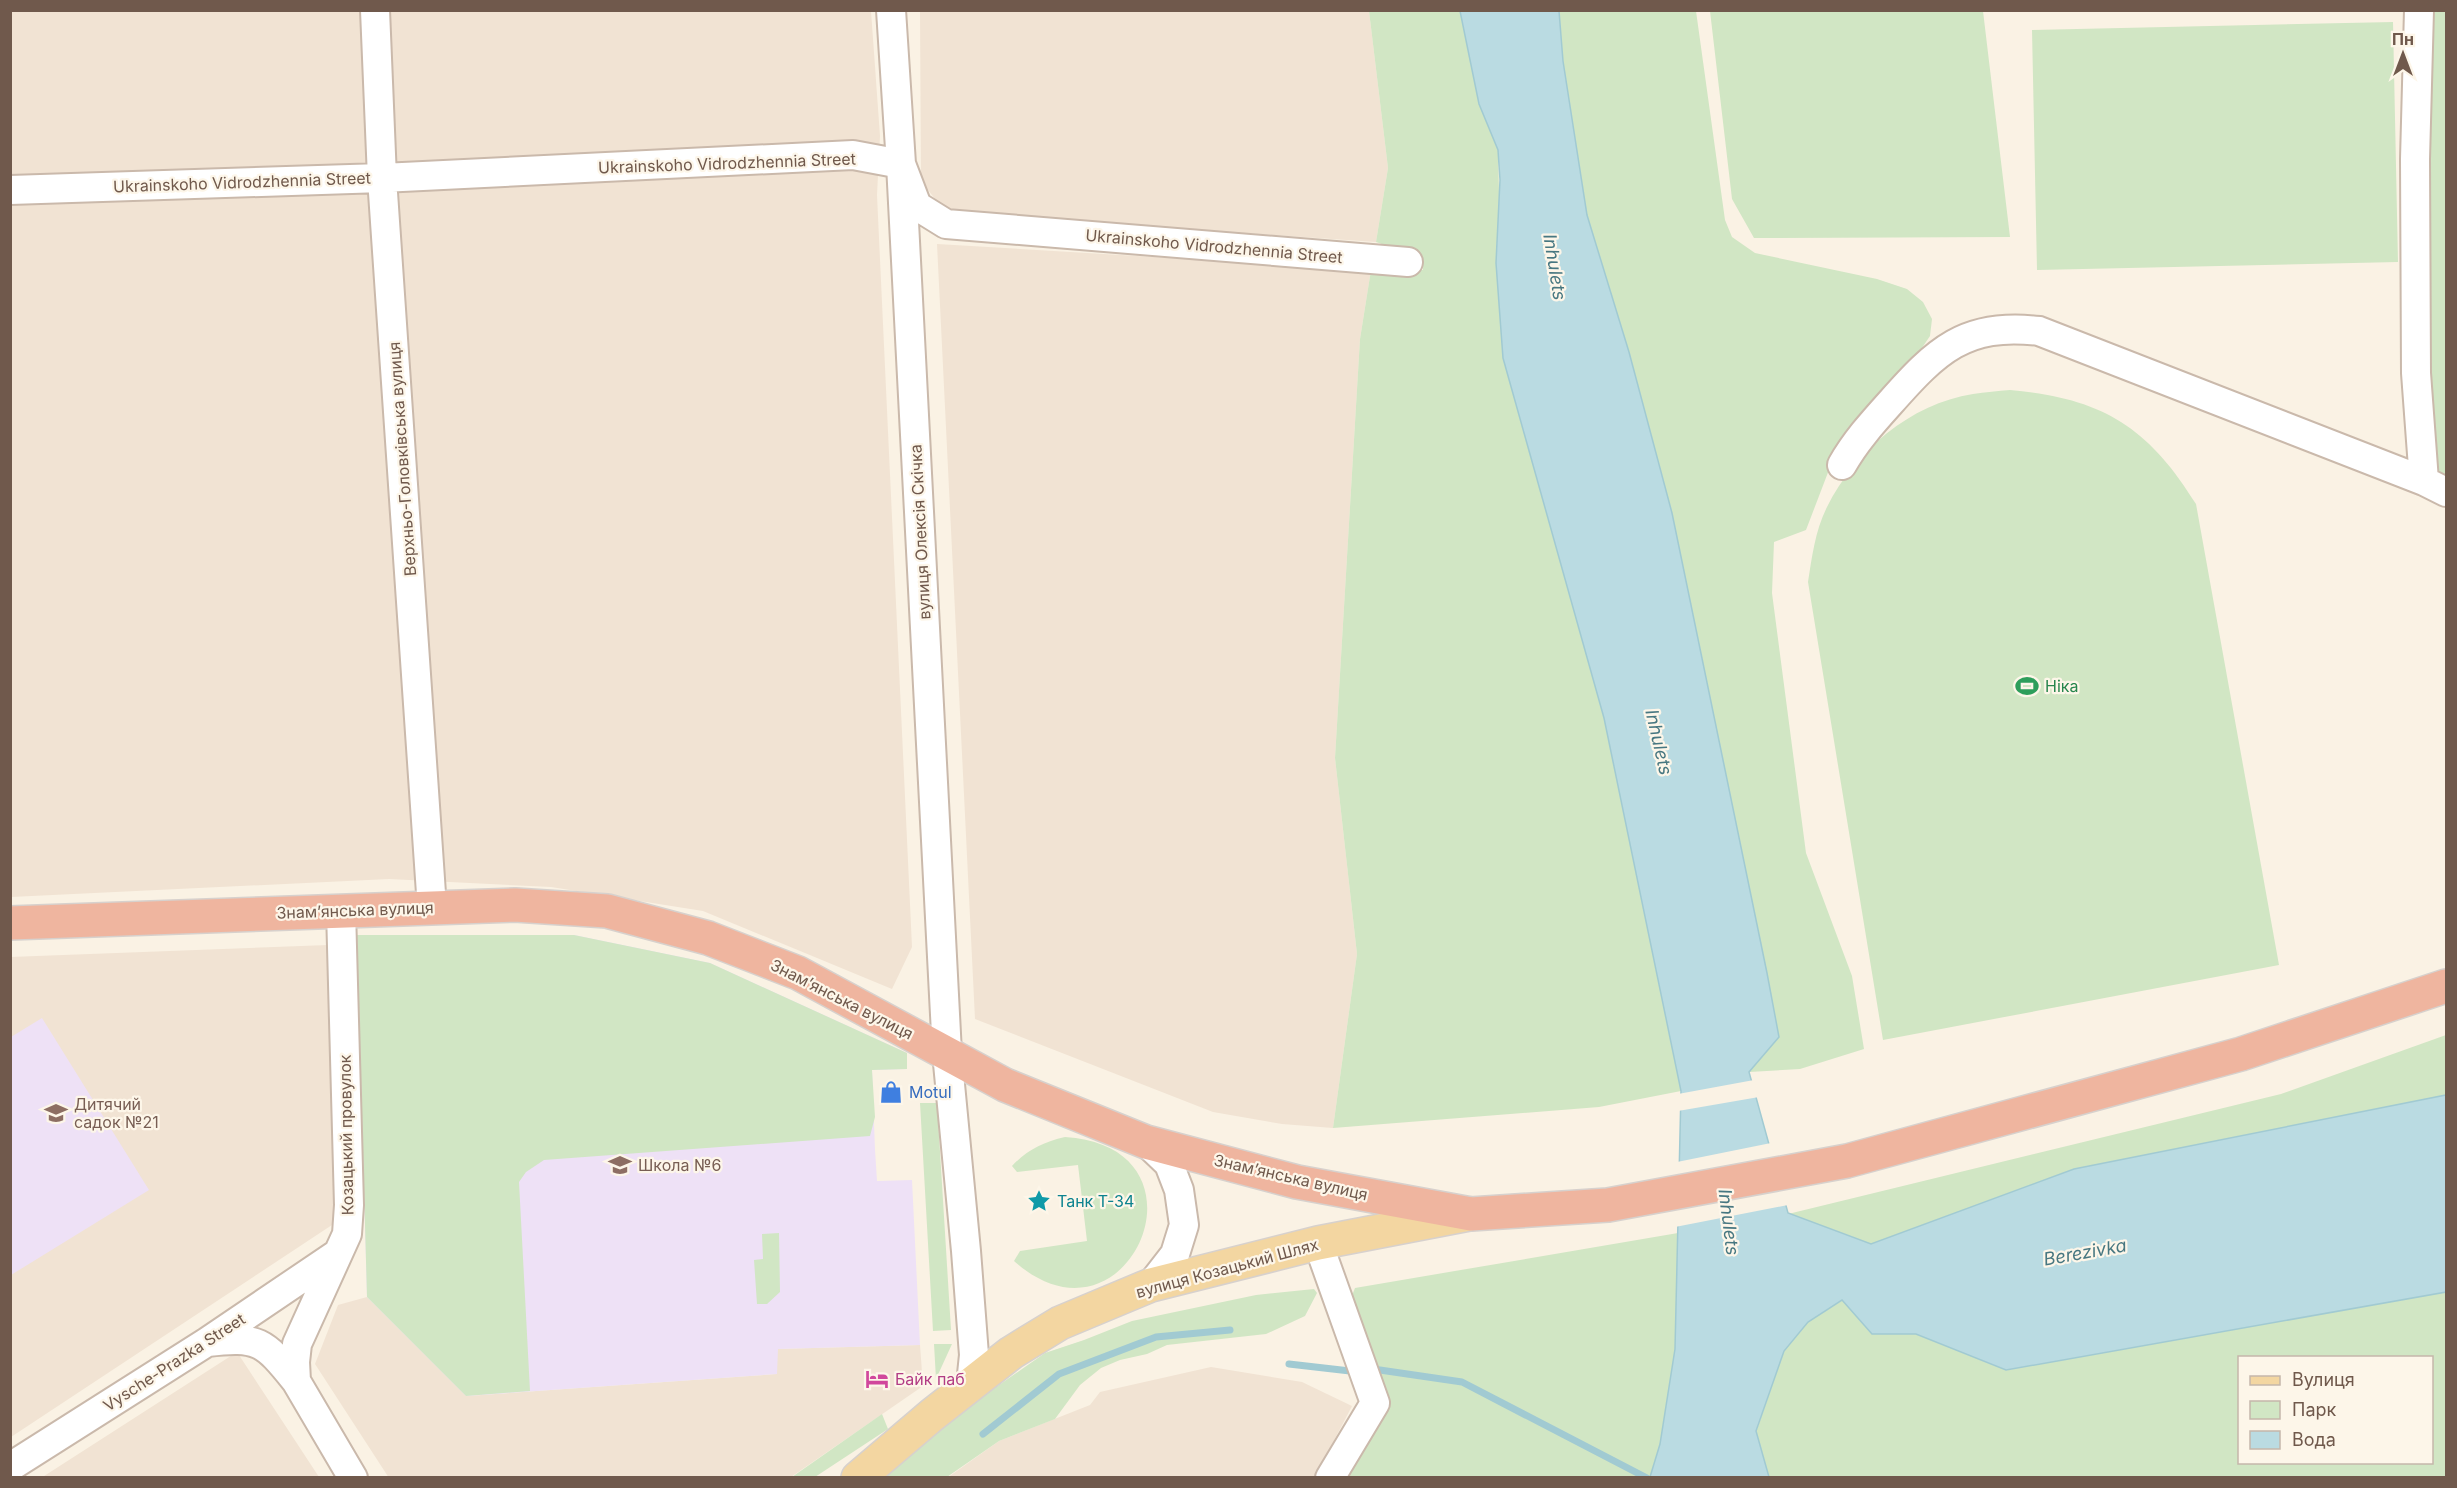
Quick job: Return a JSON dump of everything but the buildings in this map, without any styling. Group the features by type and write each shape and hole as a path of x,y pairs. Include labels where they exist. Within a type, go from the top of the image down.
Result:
{"highway":[{"name":"Знамʼянська вулиця","path":"10,923 515,905 607,911 708,938 798,973 1005,1085 1146,1142 1297,1182 1471,1214 1608,1205 1847,1161 2241,1054 2446,986"}],"main road":[{"name":"вулиця Козацький Шлях","path":"858,1478 1011,1353 1060,1323 1151,1285 1318,1243 1471,1214"}],"street":[{"name":"Верхньо-Головківська вулиця","path":"375,10 382,178 432,908"},
{"name":"вулиця Олексія Скічка","path":"891,10 901,164 946,1053 973,1343 971,1384"},
{"path":"1842,465 1855,442 1921,368 1937,354 1956,342 1976,335 2018,328 2039,331 2435,486 2416,349 2415,159 2419,10"},
{"name":"Ukrainskoho Vidrodzhennia Street","path":"10,190 382,178 853,155 901,164 917,206 946,224 1408,262"},
{"name":"Козацький провулок","path":"296,1381 297,1344 347,1234 349,1205 341,910"},
{"path":"1146,1142 1169,1164 1179,1190 1184,1225 1175,1254 1151,1285"},
{"path":"1318,1243 1375,1403 1330,1478"},
{"name":"Vysche-Prazka Street","path":"10,1467 207,1342 337,1254"},
{"path":"207,1342 238,1338 263,1346 273,1353 296,1381 353,1478"}],"shaded area":[{"path":"10,11 871,11 880,136 877,195 912,947 892,989 703,911 551,887 389,879 11,897"},
{"path":"920,11 1369,11 1388,168 1376,242 946,213 921,181"},
{"path":"937,244 1371,270 1360,339 1335,758 1357,954 1333,1128 1282,1124 1213,1112 975,1019"},
{"name":"Школа №6","path":"357,935 574,935 710,963 907,1053 907,1069 872,1070 875,1150 877,1181 912,1180 920,1345 778,1349 777,1374 466,1396 367,1297"},
{"path":"328,945 340,1206 335,1223 11,1437 10,957"},
{"name":"Дитячий садок №21","path":"42,1018 149,1190 11,1275 11,1037"},
{"path":"367,1297 467,1396 777,1374 777,1349 920,1345 923,1386 791,1477 389,1478 315,1364 338,1305"},
{"path":"237,1352 319,1477 41,1478"},
{"path":"1211,1367 1302,1382 1352,1406 1315,1477 947,1478 999,1441 1090,1405 1100,1392"}],"green space":[{"path":"1369,11 1460,11 1479,104 1498,150 1503,358 1604,718 1681,1091 1599,1107 1333,1128 1357,954 1335,758 1360,339 1371,270 1423,270 1422,258 1376,242 1388,168"},
{"path":"1559,11 1696,11 1725,220 1732,237 1755,253 1877,279 1907,289 1923,302 1932,319 1930,336 1905,373 1832,462 1806,530 1774,542 1772,593 1806,853 1852,976 1864,1049 1800,1069 1749,1072 1779,1037 1672,513 1629,352 1587,215 1563,61"},
{"path":"1710,11 1983,11 2010,237 1754,238 1732,199"},
{"path":"2407,11 2446,11 2446,478 2429,468 2416,455 2408,440 2404,420"},
{"path":"2393,22 2398,262 2037,270 2032,30"},
{"name":"Ніка","path":"2010,390 2071,400 2119,421 2159,454 2196,504 2279,965 1883,1040 1808,582 1813,554 1823,516 1839,486 1869,449 1887,433 1907,419 1950,399"},
{"name":"Школа №6","path":"357,935 574,935 710,963 907,1053 907,1069 872,1070 875,1117 870,1136 544,1160 526,1172 519,1182 530,1391 466,1396 367,1297"},
{"path":"2446,1035 2446,1095 2074,1169 1871,1244 1788,1214 2281,1094"},
{"path":"920,1103 937,1103 951,1330 933,1331"},
{"path":"1065,1137 1112,1149 1139,1175 1147,1207 1140,1241 1121,1269 1092,1286 1055,1285 1014,1261 1020,1251 1087,1241 1078,1165 1017,1172 1012,1166 1036,1147"},
{"path":"779,1233 780,1292 767,1304 757,1304 754,1260 763,1259 762,1234"},
{"path":"1678,1233 1675,1349 1660,1444 1650,1477 1345,1478 1388,1404 1349,1303 1355,1288"},
{"path":"1314,1289 1317,1293 1305,1316 1266,1334 1167,1345 1147,1354 1120,1360 1101,1368 1080,1385 1055,1419 999,1441 947,1477 882,1478 936,1429 1045,1353 1132,1321 1256,1295"},
{"path":"2446,1292 2446,1477 1769,1477 1756,1432 1784,1351 1808,1322 1843,1300 1872,1334 1916,1334 2006,1370"},
{"path":"934,1344 952,1344 936,1379"},
{"path":"882,1414 888,1429 815,1477 792,1477"}],"water":[{"path":"1460,11 1559,11 1563,61 1587,215 1629,352 1672,513 1767,973 1779,1037 1749,1072 1788,1213 1871,1244 2074,1169 2446,1095 2446,1292 2006,1370 1916,1334 1872,1334 1842,1300 1808,1322 1784,1351 1756,1431 1769,1477 1650,1477 1660,1444 1675,1349 1681,1091 1604,718 1503,358 1496,263 1500,180 1498,150 1479,104"}],"pier":[{"path":"1754,1080 1759,1097 1678,1111 1678,1094"},
{"path":"1771,1143 1788,1205 1675,1227 1677,1162"}],"waterway":[{"path":"983,1434 1059,1374 1156,1337 1230,1330"},
{"path":"1289,1364 1350,1371"},
{"path":"1373,1369 1462,1382 1647,1478"}],"place":[{"name":"Ніка","path":"2027,686"},
{"name":"Motul","path":"891,1092"},
{"name":"Дитячий садок №21","path":"56,1113"},
{"name":"Школа №6","path":"620,1165"},
{"name":"Танк Т-34","path":"1039,1201"},
{"name":"Байк паб","path":"877,1379"}],"water label":[{"name":"Inhulets","path":"1555,267"},
{"name":"Inhulets","path":"1659,742"},
{"name":"Inhulets","path":"1729,1222"},
{"name":"Berezivka","path":"2085,1252"}]}
